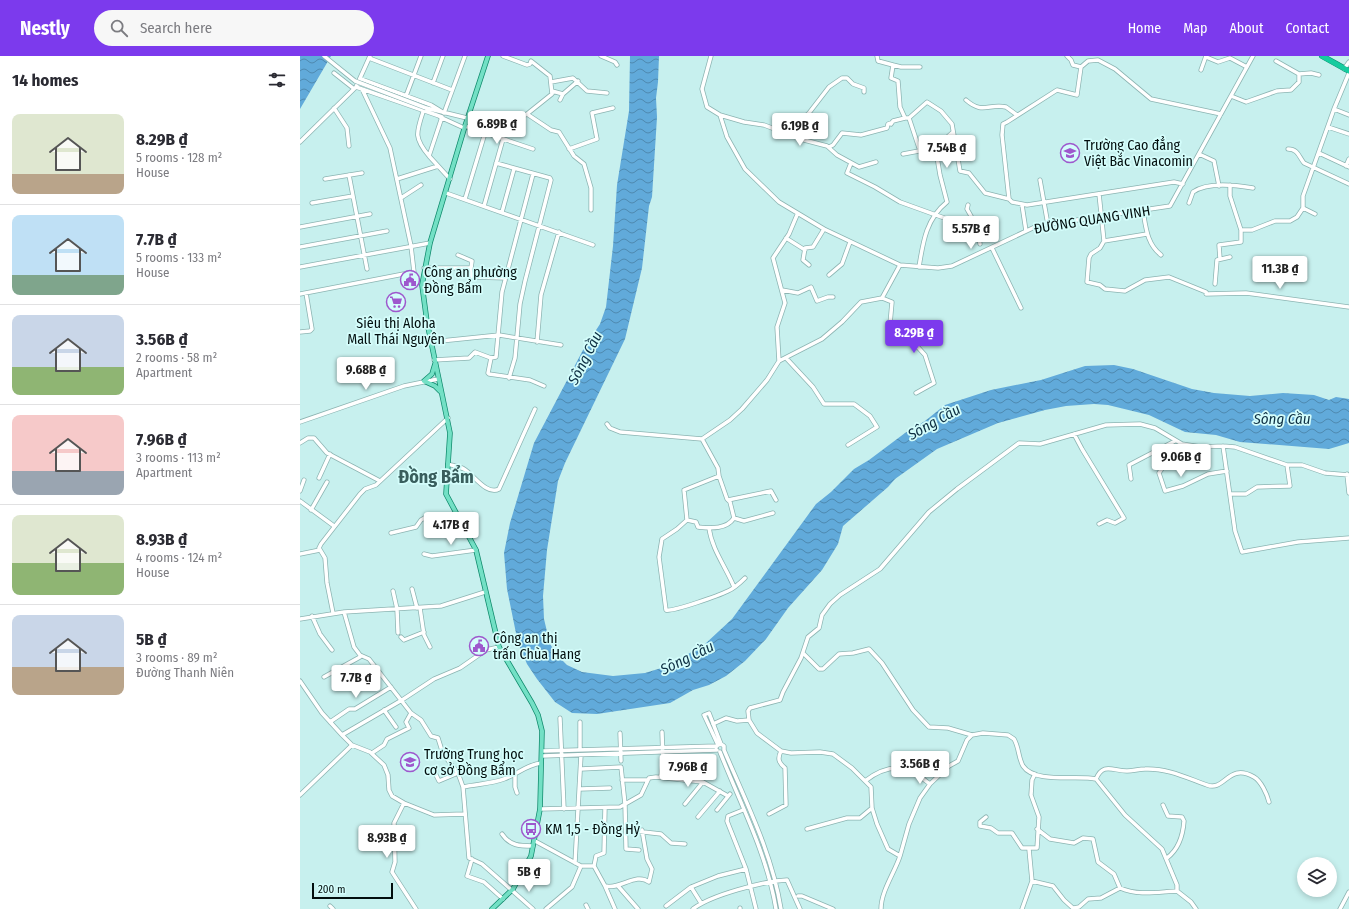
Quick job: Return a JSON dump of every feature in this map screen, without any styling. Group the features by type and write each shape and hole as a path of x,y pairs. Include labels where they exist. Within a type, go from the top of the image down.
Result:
{"highway":[{"path":"1322,56 1347,71"}],"main road":[{"path":"488,56 464,127 450,180 430,243 424,268 423,300 438,379 448,418 450,440 446,494 476,550 499,647 538,715 542,731 540,809 535,841 526,866 512,889 492,909"},
{"path":"435,362 432,374 424,381 435,386 441,391"}],"street":[{"path":"324,56 355,81 426,108 467,118"},
{"path":"406,96 421,56"},
{"path":"433,83 443,56"},
{"path":"444,113 465,56"},
{"path":"490,134 527,114 551,96 552,91 550,76 532,59 530,64 526,65 503,56"},
{"path":"601,56 615,62 617,65"},
{"path":"711,56 703,82 703,97 707,107 720,115 744,122 764,125 804,140 829,147 837,155 860,167 876,162"},
{"path":"877,56 878,60 893,65 901,67 920,67"},
{"path":"1067,56 1074,65 1081,67"},
{"path":"1201,70 1206,56 1218,62 1230,58 1247,67"},
{"name":"ĐƯỜNG QUANG VINH","path":"720,115 727,137 745,169 779,202 797,215 900,265 938,268 952,266 1037,226 1170,206 1253,56"},
{"path":"300,142 355,88 361,79 369,57 452,90"},
{"path":"1009,199 1002,129 1004,123 1057,90 1077,95 1081,67 1088,61 1098,60 1115,70 1151,99 1221,114"},
{"path":"1276,61 1299,74 1312,73 1319,75"},
{"path":"1241,230 1252,230 1275,221 1290,221 1297,217 1303,208 1303,196 1314,168 1349,62"},
{"path":"893,65 891,78 898,81 900,107 907,118 920,151"},
{"path":"334,73 355,88 362,89 464,127 490,134 533,149"},
{"path":"1231,96 1246,102 1277,91 1291,90 1299,82 1299,74"},
{"path":"551,82 570,78 578,81 588,91 607,93"},
{"path":"794,135 799,122 809,113 829,87 837,81 847,78 853,84 864,88 864,92"},
{"path":"361,79 431,105 444,113"},
{"path":"560,100 563,94 578,81"},
{"path":"300,294 412,274 414,269 411,246 390,148 362,89"},
{"path":"552,91 563,94"},
{"path":"966,100 972,105 982,109 1006,107 1012,110 1017,116"},
{"path":"829,147 833,145 842,133 861,134 887,128 888,124 907,118 925,103 930,102 949,120 953,132 960,172 969,173 985,193 1009,199 1022,205 1174,182 1182,184"},
{"path":"334,108 347,128 349,146"},
{"path":"426,108 442,118"},
{"path":"569,149 597,139 592,113 613,108"},
{"path":"1334,109 1349,115"},
{"path":"423,112 417,134 419,144 450,180"},
{"path":"527,114 551,130 559,132 569,149 585,166 591,188 592,210"},
{"path":"429,156 442,118"},
{"path":"1328,127 1349,134"},
{"path":"903,154 935,148 953,132"},
{"path":"465,199 485,133"},
{"path":"484,206 503,139"},
{"path":"919,267 927,230 935,214 947,202 934,139"},
{"path":"1288,149 1298,153 1304,163 1349,184"},
{"path":"1318,153 1348,166 1349,159"},
{"path":"1199,154 1214,161 1219,186"},
{"path":"496,163 551,179 520,304 518,339 509,378"},
{"path":"851,163 847,174 875,187 900,202 972,228 978,232 980,244"},
{"path":"397,179 438,166"},
{"path":"502,212 514,169"},
{"path":"325,179 362,173"},
{"path":"435,362 468,358 474,352 491,358 496,357 500,335 499,315 506,278 533,174"},
{"path":"349,175 367,269"},
{"path":"1040,180 1048,225"},
{"path":"1189,203 1191,195 1196,190 1239,184 1253,188"},
{"path":"401,198 421,185"},
{"path":"1220,259 1219,245 1241,242 1241,230 1230,196 1230,185"},
{"path":"446,193 593,244"},
{"path":"1099,194 1104,241 1100,248 1091,254 1089,258 1086,279 1088,283 1100,285 1105,289 1125,291 1144,280 1169,276 1206,293 1246,293 1349,307"},
{"path":"312,204 353,196"},
{"path":"968,205 967,209 971,216 972,228"},
{"path":"1022,205 1026,231"},
{"path":"1303,208 1315,214"},
{"path":"1143,211 1147,234 1152,247 1161,255"},
{"path":"300,227 370,214"},
{"path":"779,361 777,327 785,304 773,258 786,238 797,215"},
{"path":"809,265 803,260 806,247 813,247 824,229"},
{"path":"300,247 387,231"},
{"path":"537,342 541,295 559,232"},
{"path":"1104,241 1147,234"},
{"path":"786,238 805,250"},
{"path":"829,275 842,264 850,242"},
{"path":"300,267 430,243"},
{"path":"992,248 1021,308"},
{"path":"458,255 472,261 472,277 506,278"},
{"path":"1214,284 1216,262 1220,259 1230,257"},
{"path":"882,298 900,265"},
{"path":"424,268 471,268"},
{"path":"782,290 798,293 811,287 817,301 828,297 833,297"},
{"path":"300,332 312,329 306,293"},
{"path":"607,424 610,428 620,432 702,439 730,420 742,409 766,380 779,361 822,339 845,319 861,302 882,298 892,302 890,324 903,339 915,344 926,357 934,383 916,393"},
{"path":"431,342 500,335 561,345"},
{"path":"491,358 488,374 530,380 544,386"},
{"path":"786,358 813,387 824,404 852,404 873,419 878,427 848,445"},
{"path":"300,422 404,386 438,379"},
{"path":"448,464 463,468 490,490 499,489 535,409"},
{"path":"334,613 327,583 325,558 320,550 320,544 363,492 380,481 448,418"},
{"path":"900,856 887,847 872,808 871,787 849,764 833,754 820,752 791,753 781,751 757,733 749,720 748,711 750,708 780,700 803,653 808,637 820,628 822,615 830,604 840,595 880,569 929,512 957,489 1019,444 1040,444 1106,425 1140,424 1155,428 1182,444 1201,447 1223,446 1245,450 1288,465 1302,465 1325,473 1348,475 1349,494"},
{"path":"1074,434 1085,456 1124,518 1115,523 1107,520 1099,524"},
{"path":"300,442 308,438 313,438 325,451 380,481"},
{"path":"702,439 718,468 719,476 734,518"},
{"path":"1131,478 1129,466 1175,441"},
{"path":"1223,446 1231,494 1231,511 1235,531 1242,552 1298,542 1349,538"},
{"path":"1161,449 1163,467 1159,473 1165,491 1182,486 1208,474 1227,471"},
{"path":"319,478 330,454"},
{"path":"1231,494 1246,494 1257,487 1290,486 1288,465"},
{"path":"687,520 683,491 719,476"},
{"path":"300,491 304,480"},
{"path":"311,510 327,482"},
{"path":"728,500 771,491 776,500"},
{"path":"300,501 334,526"},
{"path":"734,518 744,521 773,513"},
{"path":"391,533 416,527 421,520 428,516 439,515 444,518 456,515"},
{"path":"687,520 696,522 698,527 709,528 729,524 734,518"},
{"path":"687,520 661,540 659,557 666,610 679,608 724,593 745,578"},
{"path":"709,528 713,546 728,572 734,587"},
{"path":"300,554 320,550"},
{"path":"424,554 432,556 476,550"},
{"path":"412,589 424,632 430,647"},
{"path":"393,591 397,609 398,633"},
{"path":"300,619 344,612 443,606 485,592"},
{"path":"344,612 352,643 360,655 369,659 411,713 421,720 431,736 438,738 443,754 458,773 463,787 468,855 472,859 482,864 533,909"},
{"path":"312,616 320,634 332,650"},
{"path":"401,637 404,640 424,632"},
{"path":"342,735 402,700 434,679 464,666 486,650 499,647"},
{"path":"803,653 819,669 823,669 839,654 853,653 869,649 882,663 913,710 926,725 931,727 948,728 972,735 983,733 1011,736 1016,741 1022,764 1025,768 1035,774 1047,777 1096,780 1125,815 1162,849 1177,891 1195,908"},
{"path":"324,677 360,657 360,655"},
{"path":"300,681 330,722 342,735 352,745 372,753 387,770 389,790 392,796 434,816 464,814"},
{"path":"330,722 349,709 353,710 391,687"},
{"path":"384,710 396,727"},
{"path":"372,753 384,745 387,739 410,728 406,720 411,713"},
{"path":"776,909 770,882 720,748 709,713 704,715 720,748 767,855 776,881 781,909"},
{"path":"560,718 564,809"},
{"path":"713,724 726,718 737,721 749,720"},
{"path":"580,722 580,750"},
{"path":"661,777 663,750 662,732"},
{"path":"620,733 621,761"},
{"path":"881,909 887,887 895,872 916,806 930,784 949,766 958,761 967,740 972,735"},
{"path":"300,795 352,745"},
{"path":"542,751 621,748 663,750"},
{"path":"542,756 720,748"},
{"path":"769,814 786,805 785,768 780,763 779,759 781,751"},
{"path":"575,863 581,769 580,755"},
{"path":"463,787 497,782 516,774 530,764 541,763"},
{"path":"581,769 621,767 625,804 626,849 639,850"},
{"path":"1096,780 1099,773 1107,768 1126,771 1146,769 1171,772 1208,786 1220,783 1234,773 1240,772 1256,778 1269,802"},
{"path":"865,781 882,770 896,769 912,771 930,784"},
{"path":"435,773 439,781 458,773"},
{"path":"516,774 515,787 517,793"},
{"path":"986,817 980,822 980,826 991,828 998,833 1012,833 1021,848 1037,848 1037,829 1039,817 1031,795 1032,780 1035,774"},
{"path":"622,780 648,780 649,778 661,777 703,782 729,795 717,810"},
{"path":"540,809 620,807 641,795 648,780"},
{"path":"684,804 703,782"},
{"path":"580,789 610,788"},
{"path":"698,817 720,791"},
{"path":"404,803 394,823 395,862 392,872 416,909"},
{"path":"1162,805 1168,816 1182,817 1184,821 1180,841 1172,854 1166,858"},
{"path":"605,808 604,853 596,856 594,866 615,909"},
{"path":"807,829 846,818 860,818 872,808"},
{"path":"743,810 728,816 727,821 746,869 756,909"},
{"path":"1037,829 1050,839 1074,843 1083,838 1093,839 1098,862 1114,874 1120,888 1128,892 1150,894 1177,891"},
{"path":"626,830 642,830 663,834 670,843 685,844"},
{"path":"604,886 618,886 639,878 649,882 652,869 647,859 642,830"},
{"path":"502,834 512,844 533,846"},
{"path":"535,841 581,866 594,866"},
{"path":"1022,909 1032,881 1029,849"},
{"path":"472,859 467,876 484,882 503,899"},
{"path":"546,909 572,887 581,866"},
{"path":"666,906 691,887 718,876 746,869"},
{"path":"693,909 701,903 724,894 770,882 787,880 800,909"},
{"path":"1032,881 1053,886 1064,900 1074,908 1078,907 1088,899 1101,898 1120,888"},
{"path":"618,886 638,909"},
{"path":"691,887 701,903"},
{"path":"1340,909 1349,892"},
{"path":"798,896 802,896 833,909"},
{"path":"330,906 334,909"}],"water":[{"path":"300,56 331,56 300,109"},
{"name":"Sông Cầu","path":"630,56 659,56 652,197 649,206 642,268 625,339 565,463 558,481 547,550 543,596 544,619 550,644 558,656 567,665 582,672 613,676 645,673 668,666 705,644 732,619 816,504 831,492 854,469 869,460 905,433 925,421 945,405 991,390 1041,380 1085,366 1114,365 1133,369 1192,389 1214,393 1250,396 1283,393 1314,395 1329,400 1336,397 1349,399 1349,443 1329,449 1240,442 1216,435 1185,432 1149,415 1108,405 1094,404 1066,406 1045,410 998,423 937,449 895,479 888,487 843,526 838,544 822,570 788,608 766,639 745,661 726,676 709,685 693,690 670,703 597,714 572,713 555,702 537,679 527,664 518,643 507,589 504,553 510,523 534,443 583,350 600,324 606,307 613,246 617,185 629,111"}],"place":[{"name":"Trường Cao đẳng Việt Bắc Vinacomin","path":"1070,153"},
{"name":"Công an phường Đồng Bẩm","path":"410,280"},
{"name":"Siêu thị Aloha Mall Thái Nguyên","path":"396,302"},
{"name":"Công an thị trấn Chùa Hang","path":"479,646"},
{"name":"Trường Trung học cơ sở Đồng Bẩm","path":"410,762"},
{"name":"KM 1,5 - Đồng Hỷ","path":"531,829"}],"district":[{"name":"Đồng Bẩm","path":"436,477"}]}
